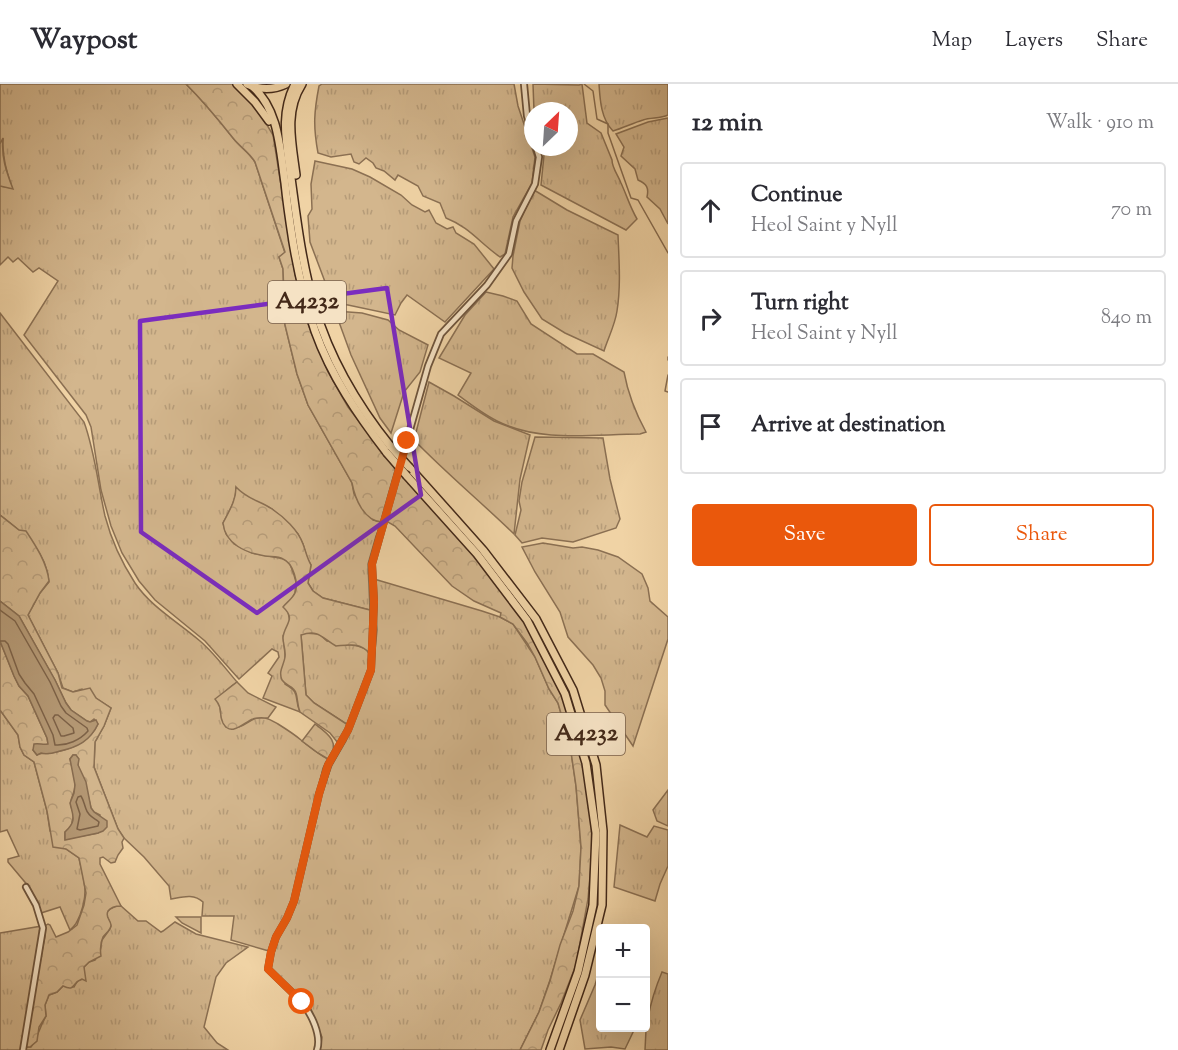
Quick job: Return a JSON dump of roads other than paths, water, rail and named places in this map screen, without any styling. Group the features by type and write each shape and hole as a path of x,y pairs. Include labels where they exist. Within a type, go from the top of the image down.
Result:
{"highway":[{"path":"237,84 261,108 277,134"},
{"path":"249,85 268,89 286,84"},
{"name":"A4232","path":"295,84 287,101 285,123 299,235 315,308 329,345 344,378 407,476 477,554 527,620 566,694 586,763 596,833 593,905 578,972 550,1050"},
{"path":"299,235 290,116 293,100 302,84"},
{"name":"A4232","path":"249,85 261,94 275,124 300,281 315,332 327,360 350,402 389,450 409,467 483,549 536,619 573,690 596,765 603,831 602,905 585,975 559,1050"}],"street":[{"path":"524,84 526,102"},
{"path":"317,1050 319,1044 317,1034 306,1007 268,969 271,952 294,901 328,765 348,730 371,670 374,602 372,564 428,366 441,334 487,285 509,254 516,221 535,184 539,156"},
{"path":"23,1050 43,928 36,906 26,887"}],"water":[{"path":"0,601 19,616 71,710 87,721 96,720 98,724 95,730 78,745 53,753 37,755 33,750 34,744 48,744 47,738 28,696 14,676 0,641"},
{"path":"73,755 79,759 78,765 86,782 91,808 107,821 107,827 98,833 65,840 65,832 73,818 70,803 75,785 70,759"}],"waterway":[{"path":"584,84 593,91 597,119 608,124 608,133 631,198 638,200 668,253"},
{"path":"668,375 665,391 668,392"}]}
